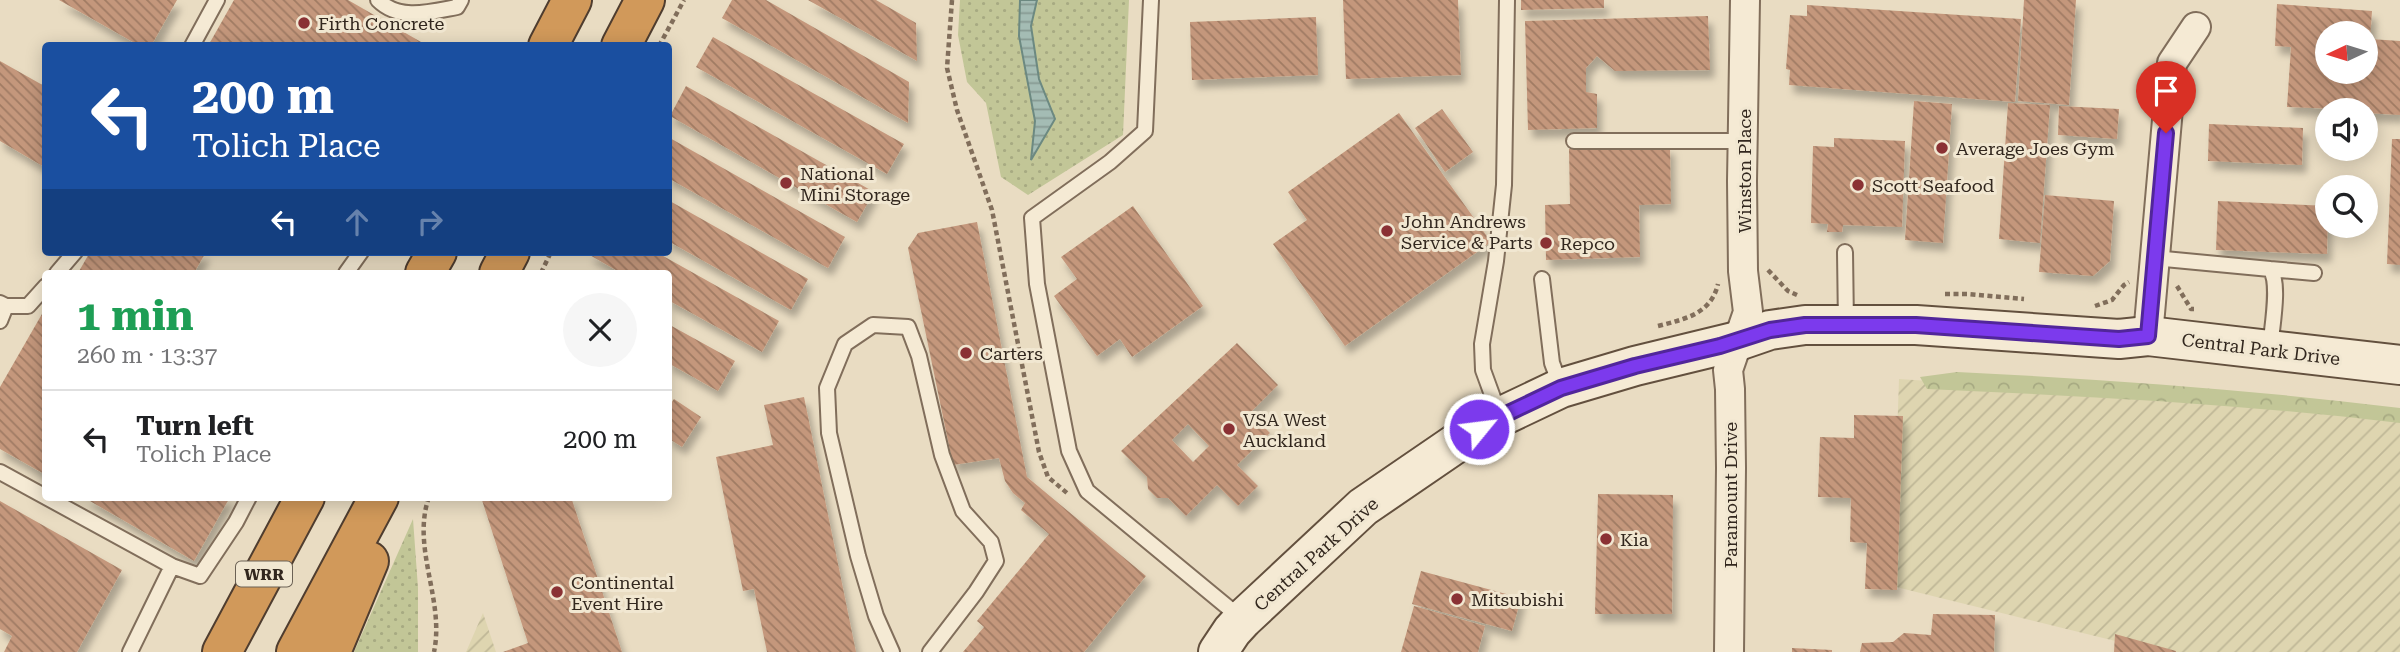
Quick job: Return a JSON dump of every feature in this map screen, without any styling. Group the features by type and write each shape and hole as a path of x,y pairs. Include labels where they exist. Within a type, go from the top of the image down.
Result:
{"highway":[{"path":"550,42 572,0"},
{"path":"623,42 645,0"},
{"name":"WRR","path":"222,652 303,501"},
{"path":"296,652 377,501"},
{"path":"331,652 392,501"}],"main road":[{"name":"Central Park Drive","path":"1218,652 1243,619 1363,507 1458,442 1500,417 1561,388 1770,330 1805,325 1916,325 2119,339 2148,336 2400,365"}],"street":[{"name":"Winston Place","path":"1738,341 1748,312 1743,271 1745,0"},
{"path":"2148,336 2172,63 2196,27"},
{"name":"Paramount Drive","path":"1729,652 1731,442 1728,370 1738,341"}],"lane":[{"path":"194,42 217,0"},
{"path":"378,0 387,10 419,15 457,7 461,0"},
{"path":"1151,0 1144,131 1110,162 1032,218 1037,284 1069,451 1087,491 1243,619"},
{"path":"1500,417 1483,370 1482,344 1496,261 1504,186 1507,0"},
{"path":"1574,141 1743,141"},
{"path":"1845,252 1846,326"},
{"path":"60,270 72,256"},
{"path":"2154,258 2314,273"},
{"path":"2270,269 2274,274 2275,294 2270,351"},
{"path":"1542,279 1552,363 1561,388"},
{"path":"0,321 3,304 28,306 42,290"},
{"path":"892,652 876,616 858,556 828,422 827,388 845,344 873,325 908,327 919,356 942,455 963,511 990,542 996,561 930,652"},
{"path":"0,472 42,495"},
{"path":"53,501 172,566 200,576 247,501"},
{"path":"130,652 172,566"}],"path":[{"path":"661,42 684,0"},
{"path":"428,501 422,529 435,607 437,638 434,652"}],"shaded area":[{"path":"1899,379 2304,406 2400,418 2400,652 2160,652 1892,586"},
{"path":"483,613 496,652 466,652"}],"green space":[{"path":"960,0 1020,0 1019,36 1035,121 1031,158 1055,119 1039,79 1030,26 1037,0 1129,0 1123,135 1028,195 1001,177 986,103 967,82 958,35"},
{"path":"1957,372 2179,386 2400,408 2400,423 2223,406 1927,389 1920,377"},
{"path":"413,519 418,588 418,652 354,652"}],"water":[{"path":"1020,0 1037,0 1031,26 1039,79 1055,119 1031,160 1035,121 1019,36"}],"building":[{"path":"59,0 177,0 153,42 133,42"},
{"name":"Firth Concrete","path":"234,0 348,0 421,42 210,42"},
{"path":"732,0 766,0 909,82 908,123 722,18"},
{"path":"808,0 876,0 916,23 917,61"},
{"path":"1343,0 1458,0 1461,75 1346,79"},
{"path":"1521,0 1604,0 1604,8 1521,10"},
{"path":"2024,0 2076,0 2069,105 2018,101"},
{"path":"2277,4 2372,11 2371,21 2315,21 2315,84 2378,84 2378,40 2400,41 2400,115 2378,114 2378,98 2315,98 2315,108 2287,107 2291,47 2275,46"},
{"path":"1807,5 2021,19 2015,102 1789,85 1790,70 1786,69 1790,15 1807,16"},
{"path":"1708,16 1710,70 1615,71 1597,56 1586,68 1586,92 1597,94 1597,128 1528,130 1525,21"},
{"path":"1316,17 1318,75 1192,80 1190,22"},
{"path":"713,37 904,144 887,174 696,67"},
{"path":"0,61 42,85 42,166 0,141"},
{"path":"686,86 874,192 857,222 672,117"},
{"path":"1914,101 1952,104 1943,243 1905,240"},
{"path":"2008,103 2050,105 2040,243 1999,239"},
{"path":"2059,106 2119,109 2117,139 2058,135"},
{"path":"1442,109 1473,152 1445,172 1415,128"},
{"name":"John Andrews Service & Parts","path":"1399,113 1491,242 1345,346 1273,244 1307,220 1288,192"},
{"path":"2209,124 2303,128 2302,165 2208,161"},
{"name":"Scott Seafood","path":"1834,138 1905,141 1902,227 1843,225 1842,232 1827,232 1828,224 1811,223 1813,146 1834,147"},
{"path":"672,139 845,237 828,268 672,180"},
{"path":"2392,139 2400,139 2400,265 2387,264"},
{"path":"1670,146 1671,204 1639,205 1640,257 1546,260 1545,205 1570,204 1569,149"},
{"path":"2045,195 2114,201 2110,261 2093,276 2039,272"},
{"path":"2218,201 2315,205 2315,238 2327,238 2327,254 2216,250"},
{"path":"672,202 808,279 791,310 672,243"},
{"path":"1133,206 1203,306 1132,357 1120,339 1097,356 1054,296 1077,279 1061,257"},
{"name":"Carters","path":"977,222 1027,477 1146,576 1084,652 963,652 984,627 977,621 1049,534 1021,510 1025,503 1013,493 1005,481 999,458 953,465 908,248 918,233"},
{"path":"88,256 204,256 196,270 80,270"},
{"path":"591,256 663,256 779,321 762,352 672,302 672,270 616,270"},
{"path":"42,314 42,473 0,449 0,387"},
{"path":"672,326 735,361 718,391 672,365"},
{"name":"VSA West Auckland","path":"1237,343 1278,385 1250,413 1270,433 1237,465 1258,486 1238,506 1217,485 1186,516 1168,498 1157,498 1148,489 1147,477 1121,451","holes":["1188,424 1209,446 1193,462 1172,440"]},
{"path":"804,397 856,652 767,652 754,589 743,591 716,457 773,445 764,405"},
{"path":"674,399 701,417 682,447 672,441"},
{"path":"1854,415 1903,416 1897,590 1865,589 1867,543 1850,542 1851,498 1818,497 1820,437 1854,438"},
{"path":"1598,494 1673,495 1672,614 1595,614"},
{"path":"0,501 122,570 77,652 4,652 12,636 0,629"},
{"path":"90,501 228,501 194,561"},
{"name":"Continental Event Hire","path":"482,501 572,501 622,652 503,652 528,643"},
{"path":"1421,571 1521,598 1512,631 1412,604"},
{"path":"1414,606 1485,626 1478,652 1401,652"},
{"path":"1933,614 1995,615 1994,652 1860,652 1862,643 1893,642 1904,633 1931,635"},
{"path":"2115,634 2176,651 2176,652 2114,652"},
{"path":"1792,648 1832,650 1832,652 1792,652"}],"place":[{"name":"Firth Concrete","path":"304,23"},
{"name":"Average Joes Gym","path":"1942,148"},
{"name":"National Mini Storage","path":"786,183"},
{"name":"Scott Seafood","path":"1858,185"},
{"name":"John Andrews Service & Parts","path":"1387,231"},
{"name":"Repco","path":"1546,243"},
{"name":"Carters","path":"966,353"},
{"name":"VSA West Auckland","path":"1229,429"},
{"name":"Kia","path":"1606,539"},
{"name":"Continental Event Hire","path":"557,592"},
{"name":"Mitsubishi","path":"1457,599"}],"route":[{"path":"1479,429 1561,388 1770,330 1805,325 1916,325 2119,339 2148,336 2166,133"}]}
